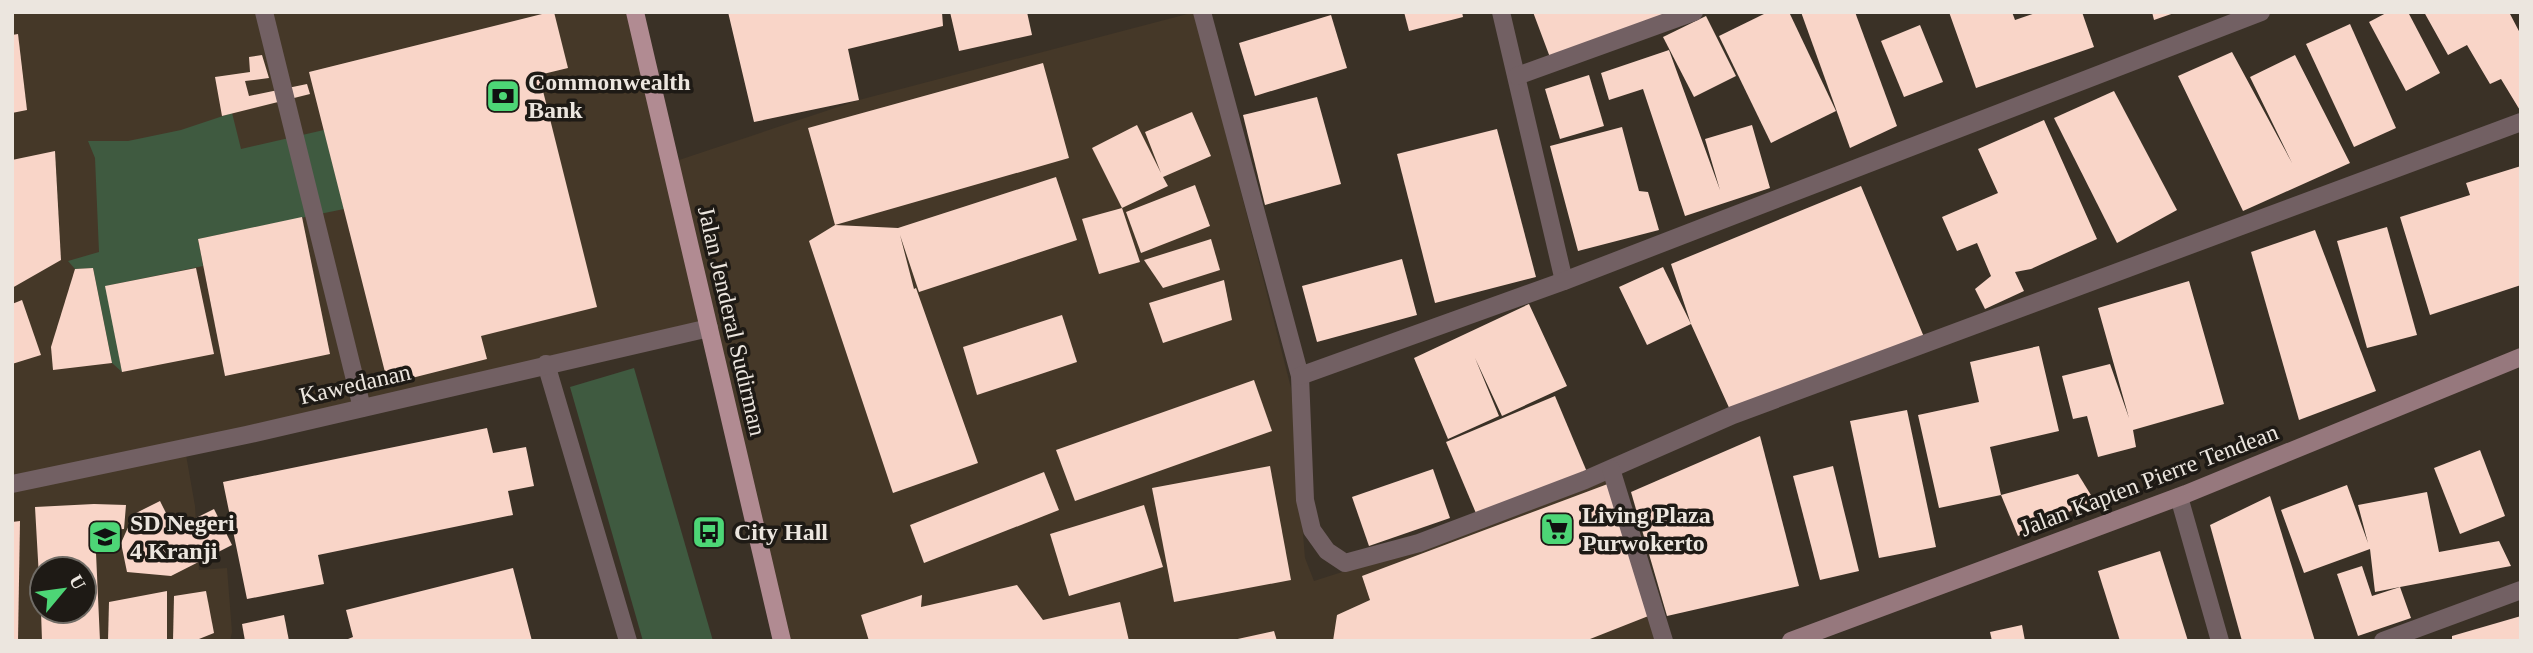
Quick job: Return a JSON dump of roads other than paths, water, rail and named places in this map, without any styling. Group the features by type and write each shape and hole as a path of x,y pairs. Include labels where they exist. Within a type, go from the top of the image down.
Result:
{"main road":[{"name":"Jalan Jenderal Sudirman","path":"635,12 782,641"},
{"name":"Jalan Kapten Pierre Tendean","path":"1798,639 2179,497 2521,357"}],"street":[{"path":"264,12 362,408"},
{"path":"1202,12 1300,376 1305,500 1312,530 1327,551 1345,563 1419,543 1611,469 1733,415 2521,122"},
{"path":"1501,12 1564,281"},
{"path":"1517,76 1694,12"},
{"path":"1300,376 1564,281 2261,12"},
{"name":"Kawedanan","path":"12,484 246,435 709,328"},
{"path":"546,364 628,641"},
{"path":"1611,469 1664,641"},
{"path":"2179,497 2220,641"},
{"path":"2383,641 2521,590"}],"place":[{"name":"Commonwealth Bank","path":"503,96"},
{"name":"Living Plaza Purwokerto","path":"1557,529"},
{"name":"City Hall","path":"709,532"},
{"name":"SD Negeri 4 Kranji","path":"105,537"}]}
